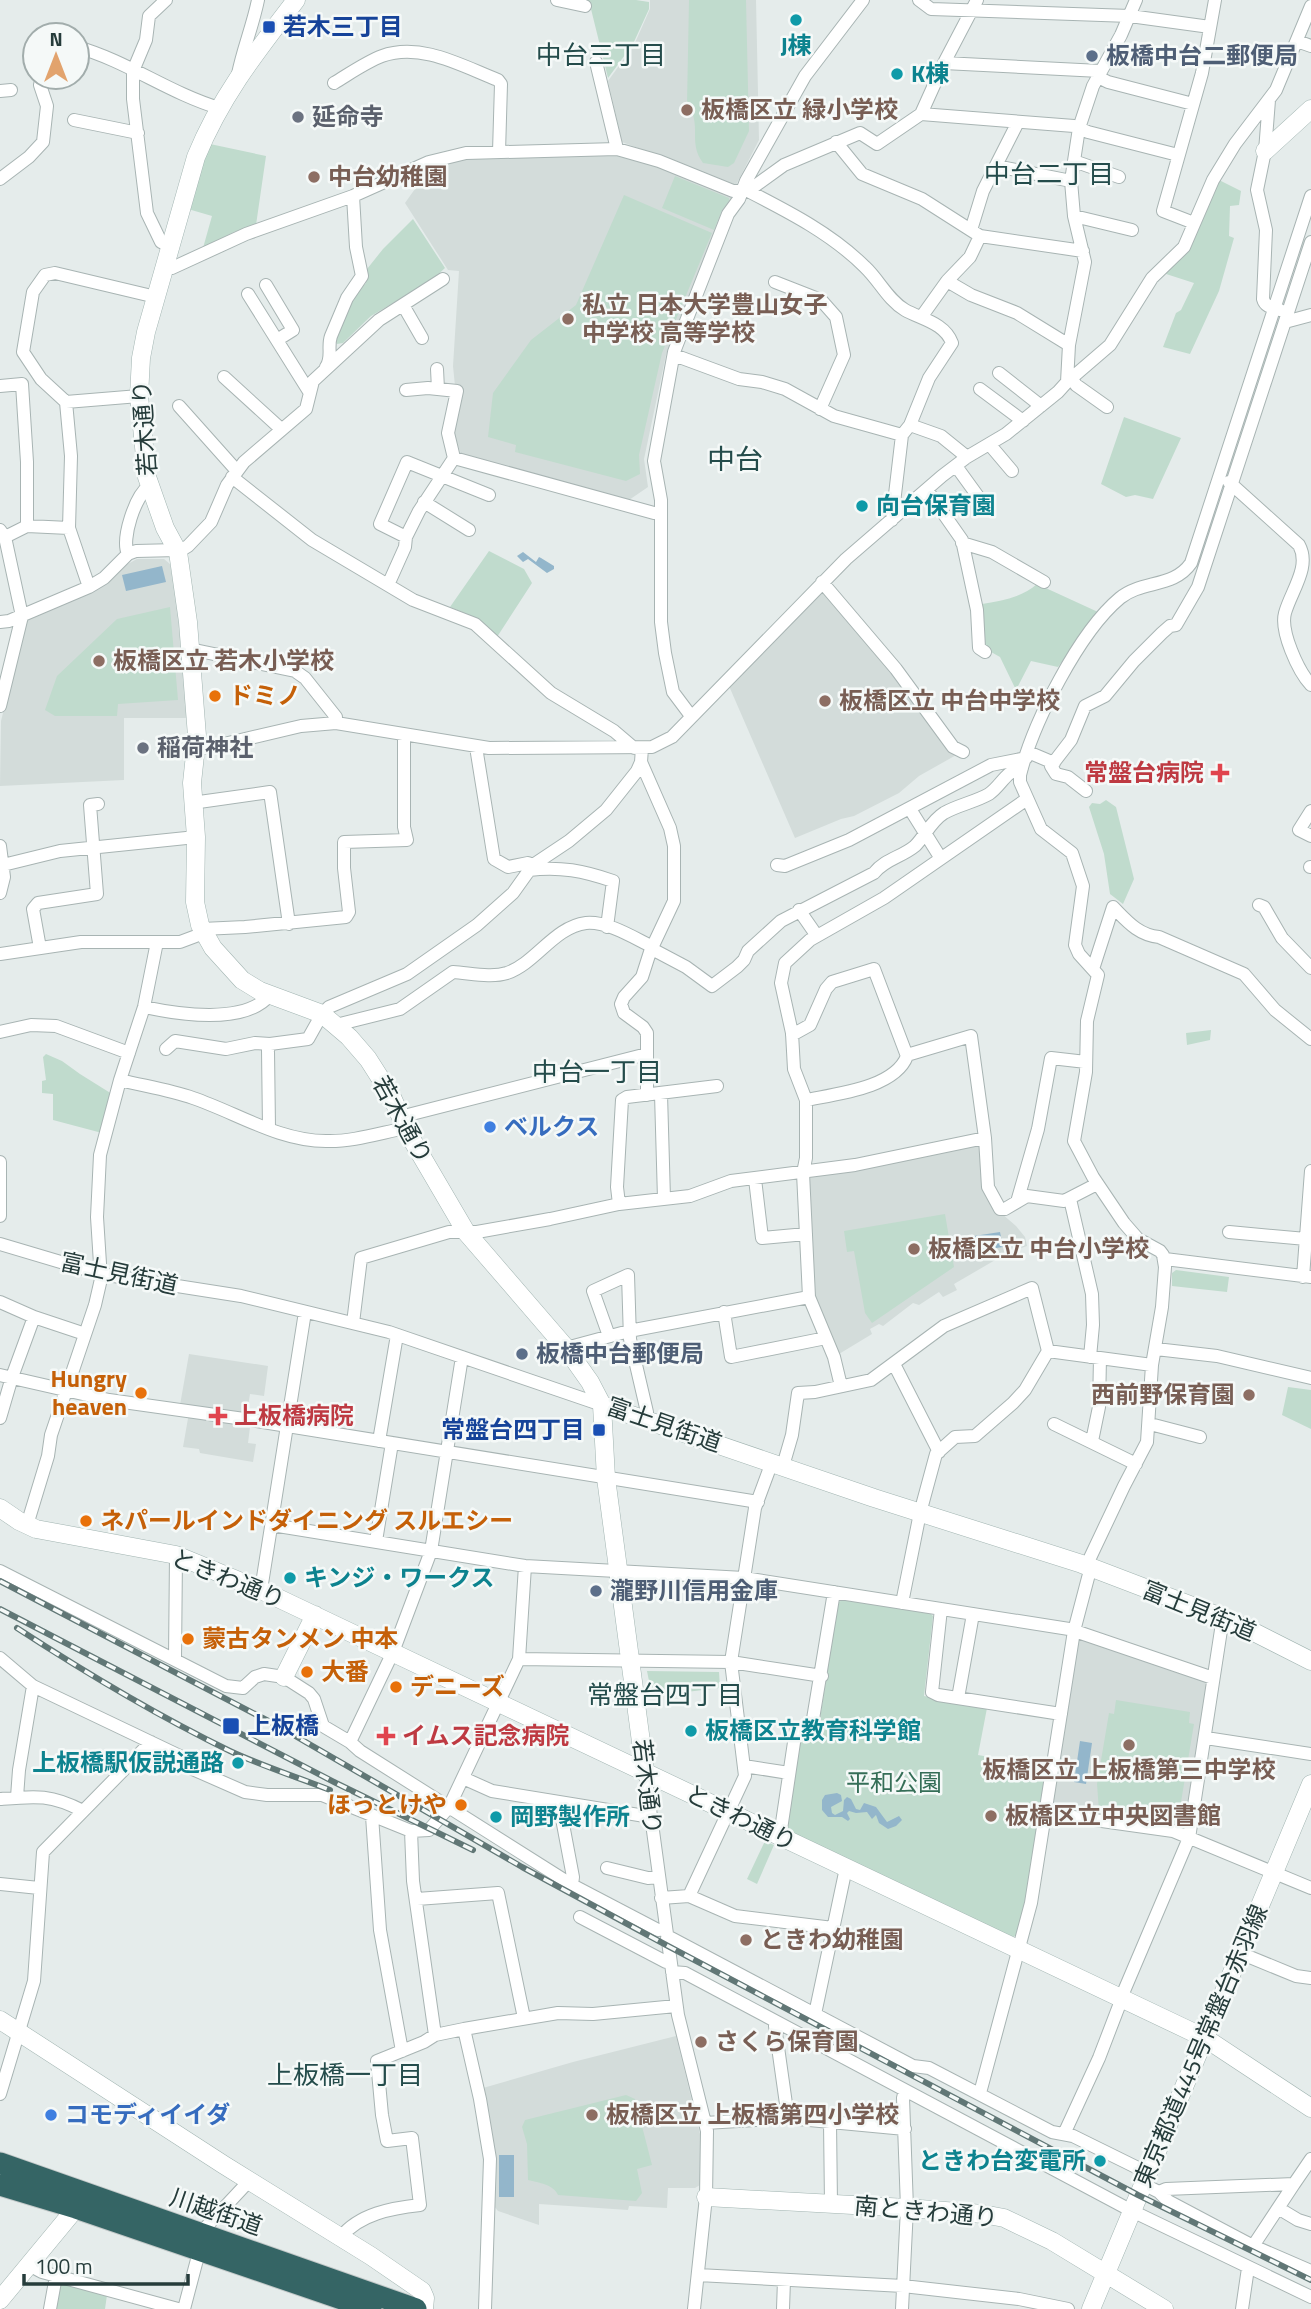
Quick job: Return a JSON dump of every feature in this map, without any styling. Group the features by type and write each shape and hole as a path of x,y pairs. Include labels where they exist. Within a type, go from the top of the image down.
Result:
{"highway":[{"name":"川越街道","path":"0,2163 41,2176 80,2201"},
{"name":"川越街道","path":"0,2185 80,2201 200,2243 371,2309"},
{"name":"川越街道","path":"200,2243 416,2309"}],"street":[{"path":"166,0 149,16 146,40 134,71 133,100 147,213 161,242 171,247"},
{"path":"238,76 258,0"},
{"name":"若木通り","path":"296,0 238,76 219,108 196,157 141,358 139,396 149,486 164,528 178,551 190,649 197,748 192,783 196,837 195,902 203,931 235,973 250,986 329,1019 368,1059 391,1095 403,1122 466,1232 566,1348 590,1382 602,1405 606,1478 676,2006 707,2131 706,2197 694,2309"},
{"path":"691,716 673,692 661,622 661,513 659,480 654,461 674,355 728,214 745,191 805,76 863,0"},
{"path":"919,0 931,9 973,5 1130,16 1210,27"},
{"path":"1069,381 1069,345 1085,262 1074,216 1072,181 1079,128 1099,74 1136,0"},
{"path":"1194,223 1163,211 1202,73 1215,0"},
{"path":"561,1 585,6"},
{"path":"745,191 784,165 860,133 877,144 921,114 973,5"},
{"path":"197,748 325,723 357,725 476,747 638,748 652,747 673,737 822,582 956,466 1023,421 1110,345 1152,278 1184,247 1213,180 1235,144 1276,90 1311,6"},
{"path":"1297,41 1311,46"},
{"path":"334,83 381,56 401,51 425,52 498,80 501,84 499,152"},
{"path":"91,52 116,60 190,100 219,108"},
{"path":"596,62 617,149"},
{"path":"944,63 1099,74 1108,82 1193,104"},
{"path":"0,179 29,157 43,142 47,106 42,91"},
{"path":"1269,99 1265,151 1257,190 1266,230 1263,299 1264,303 1289,318 1311,315"},
{"path":"1265,151 1311,109"},
{"path":"921,114 1056,124 1178,155"},
{"path":"74,120 138,133"},
{"path":"922,316 947,281 970,257 983,191 1018,121"},
{"path":"836,142 862,174 922,199 976,233 1083,251"},
{"path":"165,266 172,268 246,234 353,196 429,162 466,153 617,149 649,157 733,191 745,191 791,213 821,232 867,268 905,310 922,316 946,332 953,343 929,378 910,425 902,435 892,520"},
{"path":"1074,161 1119,177"},
{"path":"996,166 1072,181"},
{"path":"324,370 330,361 331,336 347,298 362,276 356,247 353,196"},
{"path":"980,2093 1031,1903 1074,1631 1089,1574 1088,1567 1103,1529 1147,1442 1152,1366 1164,1292 1165,1259 1160,1251 1134,1235 1097,1184 1074,1141 1086,1062 1087,1021 1098,975 1079,954 1075,945 1083,886 1072,853 1041,829 1020,782 1025,759 1070,658 1121,597 1153,583 1167,582 1187,569 1193,558 1311,196"},
{"path":"1074,216 1132,230"},
{"path":"1086,791 1068,777 1056,774 1051,766 1071,740 1085,706 1105,696 1162,632 1176,625 1198,587 1289,318 1311,242"},
{"path":"89,587 69,528 71,456 66,402 41,379 23,352 33,292 45,275 55,273 156,297"},
{"path":"0,622 22,616 89,587 104,578 128,554 136,551 178,551 188,546 211,522 234,474 306,409 313,381 379,320 443,279"},
{"path":"947,281 971,295 1017,313 1069,345"},
{"path":"775,282 821,300 836,317 844,355 820,409"},
{"path":"266,285 293,330 276,340"},
{"path":"248,294 310,393"},
{"path":"403,305 422,338"},
{"path":"674,355 739,379 785,389 820,409 852,422 902,435"},
{"path":"437,369 438,389"},
{"path":"999,373 1041,406"},
{"path":"225,377 281,429"},
{"path":"1069,381 1107,407"},
{"path":"0,386 22,384 27,462 27,526"},
{"path":"388,585 405,547 406,537 454,458 448,433 457,391 428,388 406,390"},
{"path":"980,390 1023,421"},
{"path":"66,402 139,396"},
{"path":"179,406 234,474 312,540 413,600 475,624 551,693 638,748 641,762 672,832 674,846 674,901 642,977 621,1004 624,1013 647,1032 647,1096"},
{"path":"910,425 941,436 967,457"},
{"path":"990,444 1012,471"},
{"path":"454,458 661,513"},
{"path":"406,537 380,524 407,462 489,495"},
{"path":"956,466 985,506"},
{"path":"1221,475 1303,551 1303,567 1283,616 1290,649 1311,685"},
{"path":"128,554 124,546 138,499 142,491 149,486"},
{"path":"927,490 962,543 977,610 979,648 985,652"},
{"path":"425,502 469,530"},
{"path":"0,706 22,616 2,533 27,526 69,528"},
{"path":"962,543 992,552 1044,582"},
{"path":"822,582 896,669 953,747 963,752"},
{"path":"190,649 295,671 305,678 336,718"},
{"path":"0,954 101,941 180,942 203,931 346,917 349,912 344,842 407,840 404,827 404,734"},
{"path":"476,747 494,859 508,867 528,863 531,867 576,870 613,881 607,926"},
{"path":"166,1049 175,1041 226,1049 254,1043 270,1044 308,1039 329,1019 400,1009 453,972 506,974 518,968 556,937 586,923 607,926 652,948 686,967 712,986 744,960 748,951 781,921 874,873 882,864 916,845 944,813 986,795 999,786 1003,778 1025,759"},
{"path":"776,864 778,867 785,866 849,840 910,809 991,762 1025,759 1054,762"},
{"path":"329,1019 329,1006 407,974 466,934 513,893 531,867 569,841 606,810 641,762"},
{"path":"192,803 270,792 289,924"},
{"path":"841,1386 834,1357 809,1297 803,1173 806,1158 806,1100 794,1069 792,1035 781,983 782,972 785,963 794,953 817,936 884,898 1027,799"},
{"path":"40,948 33,909 38,903 97,894 90,805 98,804"},
{"path":"910,809 940,857"},
{"path":"1311,811 1298,830 1311,836"},
{"path":"3,865 94,846 196,837"},
{"path":"0,846 4,877 0,892"},
{"path":"1093,969 1113,904 1131,926 1146,936 1159,937 1244,974 1275,1010 1311,1040"},
{"path":"1259,905 1264,907 1282,938 1311,968"},
{"path":"799,910 817,936"},
{"path":"27,1525 66,1391 95,1305 101,1275 97,1217 98,1170 120,1080 144,1007 157,943"},
{"path":"792,1035 810,1025 826,989 832,982 874,969 907,1055 904,1066 871,1086 806,1100"},
{"path":"144,1007 180,1014 250,1010 263,1003 270,995"},
{"path":"0,1032 32,1025 56,1026 129,1054"},
{"path":"907,1055 971,1036 985,1138 988,1187 1000,1209 1005,1209 1027,1196 1070,1199 1097,1184"},
{"path":"269,1128 270,1044"},
{"path":"120,1080 191,1097 269,1128 326,1141 647,1054"},
{"path":"1017,1202 1038,1129 1051,1058 1086,1062"},
{"path":"620,1204 617,1187 622,1100 627,1097 717,1086"},
{"path":"661,1094 664,1199"},
{"path":"353,1324 361,1258 449,1232 466,1232 550,1219 620,1204 690,1196 731,1181 855,1165 985,1138"},
{"path":"0,1162 0,1216"},
{"path":"1165,1259 1307,1277 1306,1239 1311,1171"},
{"path":"755,1179 762,1238 806,1234"},
{"path":"1070,1199 1092,1294 1099,1414 1092,1441"},
{"path":"1229,1232 1306,1239"},
{"name":"富士見街道","path":"0,1244 101,1275 241,1296 397,1335 920,1513 1088,1567 1223,1618 1311,1661"},
{"path":"609,1336 593,1291 628,1275 629,1331 647,1412 645,1419"},
{"path":"689,1896 746,1776 731,1662 758,1502 792,1435 798,1393 872,1380 944,1326 1032,1288 1048,1351 1025,1390 1013,1402 975,1436 955,1437 939,1452 920,1513 902,1603"},
{"path":"566,1348 629,1331 724,1311 809,1297"},
{"path":"0,1302 85,1334"},
{"path":"724,1311 731,1357 826,1338"},
{"path":"261,1590 305,1312"},
{"path":"0,1418 6,1376 34,1317"},
{"path":"376,1541 397,1335"},
{"path":"1156,1349 1217,1356 1311,1378"},
{"path":"1048,1351 1152,1366"},
{"path":"350,1742 393,1652 431,1551 462,1357"},
{"path":"894,1364 939,1452"},
{"path":"6,1376 66,1391 758,1502"},
{"path":"1054,1424 1136,1464"},
{"path":"1150,1424 1200,1437"},
{"name":"ときわ通り","path":"0,1508 27,1525 49,1532 176,1555 261,1590 1205,2038 1311,2108"},
{"path":"272,1525 525,1566 744,1578 973,1614 1074,1631 1213,1678"},
{"path":"175,1659 176,1555"},
{"path":"0,1658 33,1686 184,1758 188,1767 245,1792 322,1795 411,1831 429,1830 449,1807 519,1659 525,1566"},
{"path":"0,1571 226,1686 243,1688 255,1677 264,1674 284,1677 314,1699 323,1726 572,1885 914,2066 929,2068 1052,2132 1073,2136 1150,2183 1166,2189 1294,2184"},
{"path":"780,1836 796,1729 811,1731 834,1592"},
{"path":"941,1609 932,1692 1062,1714"},
{"path":"958,1698 973,1614"},
{"path":"284,1677 315,1615"},
{"path":"1064,2134 1099,2058 1121,1998 1189,1838 1223,1618"},
{"path":"519,1659 731,1662 822,1676"},
{"path":"17,1797 33,1686"},
{"path":"1206,1738 1311,1754"},
{"path":"0,2094 34,1981 43,1852 151,1742"},
{"path":"744,1766 789,1773"},
{"path":"463,1778 492,1791 651,1817"},
{"name":"東京都道445号常盤台赤羽線","path":"1091,2309 1132,2211 1150,2183 1205,2038 1311,1784"},
{"path":"0,1799 49,1797 62,1800 83,1811"},
{"path":"559,1803 573,1877 572,1885"},
{"path":"1045,1813 1173,1831 1311,1888"},
{"path":"372,1816 380,1930 402,2051"},
{"path":"411,1831 413,1881 435,2035"},
{"path":"607,1868 648,1878 659,1877"},
{"path":"815,2014 846,1868"},
{"path":"0,1884 39,1888"},
{"path":"417,1899 498,1893 524,2018"},
{"path":"662,1898 689,1896 734,1916 833,1928"},
{"path":"580,1917 1132,2211 1311,2297"},
{"path":"1240,1953 1296,1976 1311,1978"},
{"path":"341,2237 349,2227 392,2208 420,2205 412,2138 387,2141 377,2061 425,2042 435,2035 464,2029 558,2012 593,2014 676,2006"},
{"path":"0,2020 419,2289 424,2295 424,2309"},
{"path":"777,2022 775,2026 788,2118"},
{"path":"464,2029 490,2159 485,2309"},
{"path":"902,2309 907,2208 903,2098 905,2090"},
{"path":"705,2123 788,2118 905,2129"},
{"path":"830,2122 831,2204"},
{"path":"1253,2246 1311,2159"},
{"path":"184,2309 206,2226 250,2180"},
{"path":"1150,2183 1168,2201 1253,2246 1311,2271"},
{"name":"南ときわ通り","path":"706,2197 907,2208 1004,2218 1052,2241 1164,2309"},
{"path":"0,2300 80,2201"},
{"path":"1278,2208 1311,2224"},
{"path":"29,2264 55,2276 178,2309"},
{"path":"1242,2309 1248,2268"},
{"path":"698,2275 904,2286 1068,2309"},
{"path":"50,2309 55,2276"},
{"path":"783,2309 784,2280"}],"shaded area":[{"name":"板橋区立 緑小学校","path":"650,0 756,0 759,140 736,185 622,142 608,81 634,45 650,9"},
{"name":"私立 日本大学豊山女子 中学校 高等学校","path":"613,154 647,162 731,197 732,201 723,211 666,355 644,459 648,487 629,500 621,500 461,454 453,432 453,366 459,271 448,270 405,203 432,165 462,159"},
{"name":"板橋区立 若木小学校","path":"137,559 164,559 170,564 177,602 187,718 124,718 124,780 0,786 1,721 25,624 30,617"},
{"name":"板橋区立 中台中学校","path":"821,592 825,592 958,754 919,776 899,793 854,816 795,838 729,686"},
{"name":"板橋区立 中台小学校","path":"978,1143 982,1146 1001,1213 1025,1237 1027,1246 1009,1252 954,1284 957,1290 943,1297 939,1292 919,1305 913,1303 883,1326 879,1324 870,1329 872,1334 839,1354 813,1293 808,1182 810,1177"},
{"name":"上板橋病院","path":"189,1354 268,1366 264,1396 250,1394 245,1425 250,1427 248,1443 256,1444 253,1462 200,1453 199,1449 183,1447 190,1407 180,1405"},
{"name":"板橋区立 上板橋第三中学校","path":"1081,1640 1203,1679 1208,1685 1185,1825 1176,1828 1053,1810 1050,1805 1076,1643"},
{"name":"板橋区立 上板橋第四小学校","path":"676,2036 702,2142 700,2185 695,2188 668,2188 667,2208 629,2206 628,2210 539,2204 539,2225 498,2211 494,2206 483,2088"}],"green space":[{"path":"585,0 649,2 649,9 633,44 608,78 590,5"},
{"path":"689,0 746,0 749,131 734,163 728,167 703,163 696,148 694,119 687,103"},
{"path":"210,144 266,156 256,225 234,232 203,248 212,216 188,209"},
{"path":"675,176 729,198 714,230 662,208"},
{"path":"1219,180 1241,191 1239,205 1230,206 1229,236 1234,238 1219,291 1190,354 1163,347 1176,313 1181,310 1194,283 1163,273"},
{"path":"624,195 712,233 662,353 639,455 640,474 626,481 515,452 516,445 488,437 493,393 531,340 576,305"},
{"path":"413,219 445,268 432,280 371,316 343,343 337,344 335,339 352,299 366,283 367,269"},
{"path":"1124,417 1181,438 1153,499 1135,495 1126,497 1101,484"},
{"path":"489,551 524,569 532,583 497,637 476,618 450,607"},
{"path":"1037,584 1098,612 1058,667 1031,661 1016,690 1000,657 984,648 982,604 1018,595"},
{"path":"170,607 178,700 118,704 117,716 55,716 45,710 57,676 117,619"},
{"path":"1106,800 1116,807 1134,879 1123,904 1110,894 1104,854 1089,807 1092,803 1100,804"},
{"path":"1211,1030 1210,1040 1187,1045 1186,1033"},
{"path":"46,1054 62,1061 112,1094 102,1133 53,1120 53,1094 42,1093 42,1081 46,1080 43,1057"},
{"path":"945,1214 954,1267 872,1323 865,1313 854,1251 847,1252 844,1231"},
{"path":"1176,1270 1229,1277 1227,1292 1172,1286 1172,1273"},
{"path":"1288,1387 1311,1390 1311,1429 1282,1415"},
{"name":"平和公園","path":"843,1599 930,1613 933,1616 924,1696 987,1708 978,1755 1047,1767 1025,1903 1017,1935 1011,1938 789,1833 787,1828 799,1739 803,1736 817,1738 838,1603"},
{"path":"647,1671 719,1672 720,1688 652,1696"},
{"path":"1116,1700 1190,1712 1189,1723 1194,1724 1176,1822 1099,1811 1097,1784 1109,1713 1114,1714"},
{"path":"765,1841 774,1845 757,1884 747,1879"},
{"path":"626,2095 635,2099 652,2165 637,2169 642,2193 636,2201 558,2195 549,2186 528,2180 527,2144 522,2127 525,2120"},
{"path":"60,2283 107,2295 105,2309 55,2309"}],"water":[{"path":"523,552 536,562 541,558 554,566 554,569 547,573 528,559 523,562 517,556"},
{"path":"162,566 166,582 126,591 122,575"},
{"path":"1000,1232 1003,1247 963,1253 961,1238"},
{"path":"1080,1741 1092,1743 1086,1784 1074,1782"},
{"path":"825,1795 841,1795 842,1801 831,1807 835,1815 843,1811 847,1797 856,1809 860,1810 864,1803 876,1807 887,1822 899,1816 902,1820 888,1829 879,1823 876,1815 872,1819 867,1812 849,1811 848,1821 842,1817 828,1817 822,1810 822,1800"},
{"path":"499,2155 514,2155 514,2197 499,2197"}],"railway":[{"path":"0,1581 278,1726 522,1867 668,1946 1138,2195 1311,2280"},
{"path":"0,1609 336,1783 473,1850"},
{"path":"17,1628 122,1693 202,1737 254,1762 330,1790"}],"place":[{"name":"J棟","path":"796,20"},
{"name":"若木三丁目","path":"269,27"},
{"name":"板橋中台二郵便局","path":"1092,56"},
{"name":"K棟","path":"897,74"},
{"name":"板橋区立 緑小学校","path":"687,110"},
{"name":"延命寺","path":"298,117"},
{"name":"中台幼稚園","path":"314,177"},
{"name":"私立 日本大学豊山女子 中学校 高等学校","path":"568,319"},
{"name":"向台保育園","path":"862,506"},
{"name":"板橋区立 若木小学校","path":"99,661"},
{"name":"ドミノ","path":"215,696"},
{"name":"板橋区立 中台中学校","path":"825,701"},
{"name":"稲荷神社","path":"143,748"},
{"name":"常盤台病院","path":"1220,773"},
{"name":"ベルクス","path":"490,1127"},
{"name":"板橋区立 中台小学校","path":"914,1249"},
{"name":"板橋中台郵便局","path":"522,1354"},
{"name":"Hungry heaven","path":"141,1393"},
{"name":"西前野保育園","path":"1249,1395"},
{"name":"上板橋病院","path":"218,1416"},
{"name":"常盤台四丁目","path":"599,1430"},
{"name":"ネパールインドダイニング スルエシー","path":"86,1521"},
{"name":"キンジ・ワークス","path":"290,1578"},
{"name":"瀧野川信用金庫","path":"596,1591"},
{"name":"蒙古タンメン 中本","path":"188,1639"},
{"name":"大番","path":"307,1672"},
{"name":"デニーズ","path":"396,1687"},
{"name":"上板橋","path":"231,1726"},
{"name":"板橋区立教育科学館","path":"691,1731"},
{"name":"イムス記念病院","path":"386,1736"},
{"name":"板橋区立 上板橋第三中学校","path":"1129,1745"},
{"name":"上板橋駅仮説通路","path":"238,1763"},
{"name":"ほっとけや","path":"461,1805"},
{"name":"板橋区立中央図書館","path":"991,1816"},
{"name":"岡野製作所","path":"496,1817"},
{"name":"ときわ幼稚園","path":"746,1940"},
{"name":"さくら保育園","path":"701,2042"},
{"name":"コモディイイダ","path":"51,2115"},
{"name":"板橋区立 上板橋第四小学校","path":"592,2115"},
{"name":"ときわ台変電所","path":"1100,2161"}],"district":[{"name":"中台三丁目","path":"601,55"},
{"name":"中台二丁目","path":"1049,174"},
{"name":"中台","path":"735,459"},
{"name":"中台一丁目","path":"597,1072"},
{"name":"常盤台四丁目","path":"665,1695"},
{"name":"上板橋一丁目","path":"345,2075"}]}
